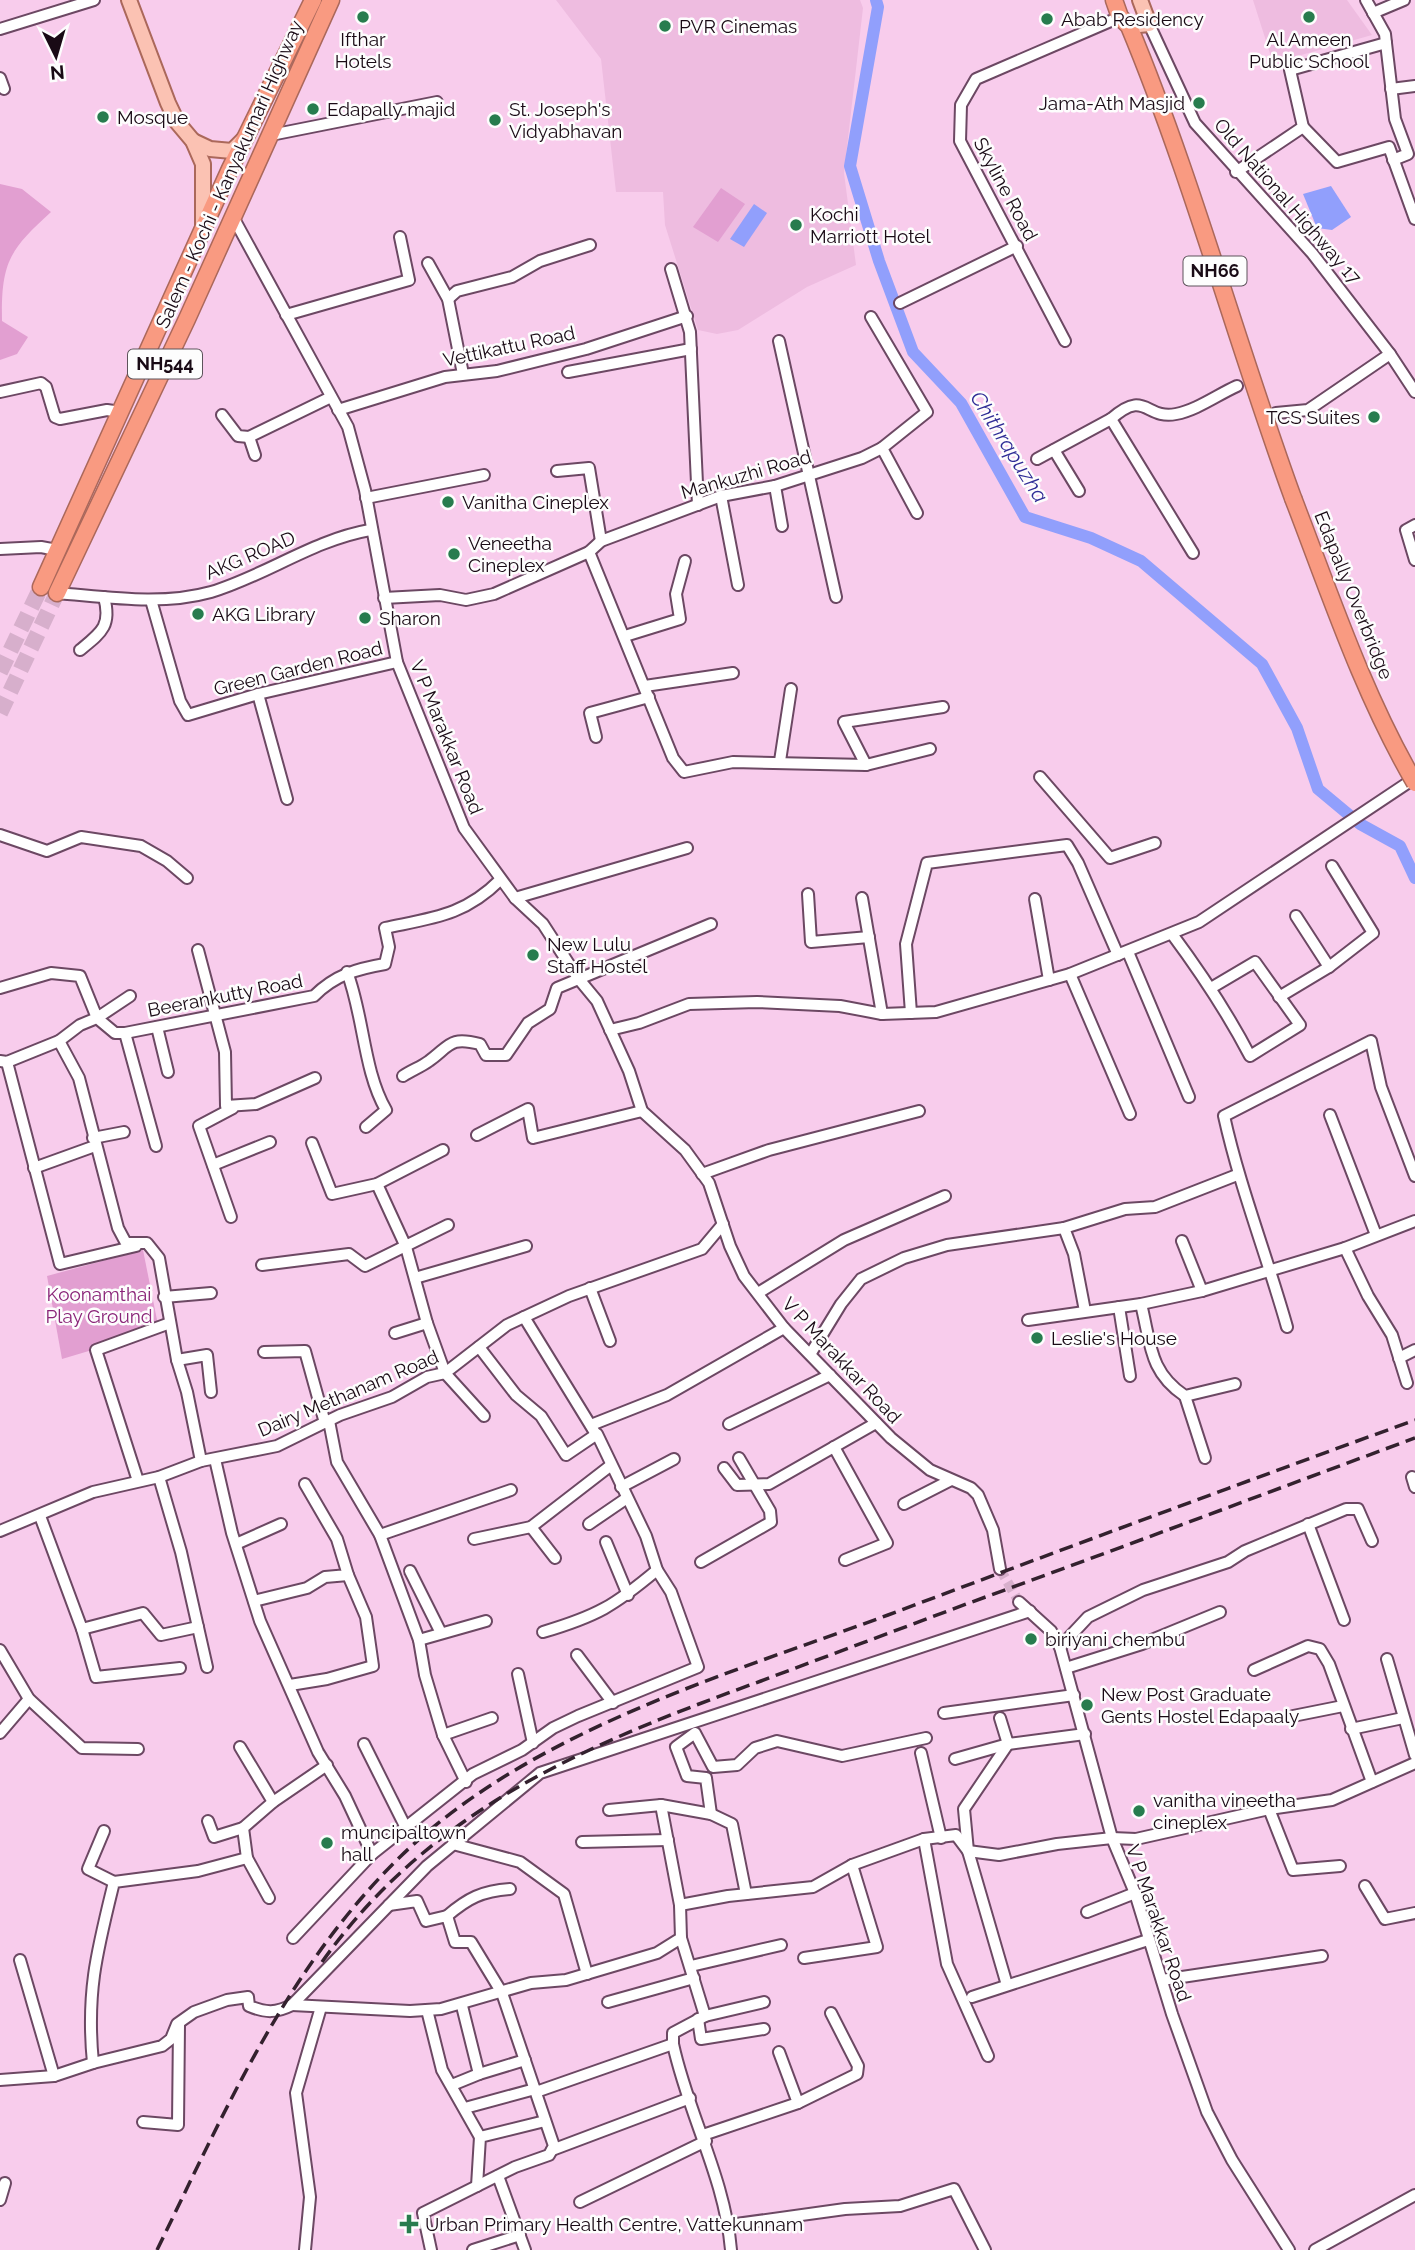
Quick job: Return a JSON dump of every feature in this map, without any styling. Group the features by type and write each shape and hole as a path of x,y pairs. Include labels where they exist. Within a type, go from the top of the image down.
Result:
{"highway":[{"name":"Salem - Kochi - Kanyakumari Highway","path":"41,587 244,139 313,0"},
{"name":"Salem - Kochi - Kanyakumari Highway","path":"57,593 271,135 331,0"},
{"name":"NH66","path":"1114,0 1125,21 1130,14 1125,0"},
{"name":"Edapally Overbridge","path":"1125,21 1162,109 1248,374 1293,498 1353,652 1410,782"}],"main road":[{"path":"129,0 168,103 177,122 193,141 203,164 203,228 196,248"},
{"name":"Old National Highway 17","path":"1140,0 1149,24"},
{"path":"1125,21 1149,24"},
{"path":"193,141 211,149 232,151 244,139"}],"street":[{"path":"0,29 94,0"},
{"path":"1366,0 1386,43 1395,119 1408,154 1393,160"},
{"path":"1374,13 1404,0"},
{"name":"Skyline Road","path":"1065,341 960,141 961,105 976,79 1125,21"},
{"name":"Old National Highway 17","path":"1149,24 1195,123 1236,172 1312,253 1390,354 1415,392"},
{"path":"1386,43 1290,70 1303,127 1337,162 1389,147 1415,219"},
{"path":"1391,89 1415,86"},
{"path":"271,135 437,102"},
{"path":"1236,172 1303,127"},
{"name":"V P Marakkar Road","path":"233,217 348,427 366,498 397,662 412,706 464,828 514,898 543,923 578,978 597,1001 642,1111 685,1150 709,1183 744,1276 784,1328 876,1423 930,1470 971,1488 983,1504 993,1530 1000,1569"},
{"path":"286,315 410,280 400,237"},
{"path":"448,299 457,291 512,277 540,261 590,245"},
{"path":"900,303 1017,246"},
{"path":"428,263 448,299 463,374"},
{"path":"671,270 687,316 691,349 698,505"},
{"name":"Vettikattu Road","path":"338,410 425,382 463,374 497,371 586,349 687,316"},
{"name":"Mankuzhi Road","path":"384,598 440,595 466,600 475,598 537,577 589,552 601,541 721,496 775,486 882,448 926,412 871,317"},
{"path":"779,341 836,597"},
{"path":"568,372 691,349"},
{"path":"1276,413 1308,410 1390,354"},
{"path":"1403,372 1415,366"},
{"path":"0,392 41,383 46,387 55,417 60,419 107,410 121,412"},
{"path":"1037,459 1111,419 1131,405 1143,404 1163,415 1178,414 1237,386"},
{"path":"222,415 238,436 249,437 275,427 278,421 331,397"},
{"path":"1111,419 1193,553"},
{"path":"249,437 256,455"},
{"path":"882,448 917,513"},
{"path":"1054,450 1079,491"},
{"path":"557,471 589,468 601,541"},
{"path":"366,498 484,475"},
{"path":"775,486 782,526"},
{"path":"721,496 738,585"},
{"path":"1415,525 1406,530 1415,560"},
{"name":"AKG ROAD","path":"57,593 152,600 211,592 301,552 370,530"},
{"path":"0,549 41,547 57,550"},
{"path":"589,552 677,766 684,772 733,762 866,765 930,749"},
{"path":"625,636 680,619 676,594 685,561"},
{"path":"80,650 102,632 109,614 104,597"},
{"name":"Green Garden Road","path":"152,600 180,701 188,715 258,694 397,662"},
{"path":"645,685 733,673"},
{"path":"780,761 791,689"},
{"path":"258,694 287,799"},
{"path":"596,737 590,713 649,698"},
{"path":"866,765 844,722 943,707"},
{"path":"1040,777 1110,858 1154,844"},
{"path":"610,1030 639,1023 689,1004 757,1002 840,1006 882,1014 936,1012 1070,974 1221,910 1410,782"},
{"path":"0,835 47,851 81,837 141,846 167,861 187,878"},
{"path":"911,1013 906,944 926,863 1067,845 1123,953 1189,1097"},
{"path":"514,898 687,848"},
{"path":"1279,997 1329,967 1373,933 1332,866"},
{"name":"Beerankutty Road","path":"97,1018 115,1033 125,1033 314,996 326,984 347,972 385,964 389,947 384,928 444,916 480,900 500,880"},
{"path":"808,894 811,942 869,937"},
{"path":"862,898 882,1014"},
{"path":"1035,899 1049,980"},
{"path":"1296,916 1329,967"},
{"path":"403,1076 425,1064 445,1045 457,1042 480,1044 486,1055 506,1055 528,1023 550,1009 557,988 710,924"},
{"path":"1172,933 1211,988 1250,1056 1300,1025 1255,962 1211,988"},
{"path":"198,950 225,1052 226,1107 256,1104 315,1078"},
{"path":"347,972 358,999 373,1084 386,1110 366,1127"},
{"path":"0,988 51,973 80,976 97,1018"},
{"path":"1070,974 1130,1114"},
{"path":"130,996 58,1041 3,1061 60,1264 147,1243"},
{"path":"157,1027 168,1072"},
{"path":"125,1033 156,1146"},
{"path":"58,1041 79,1078 118,1228 126,1242 147,1243 159,1258 177,1360 187,1392 201,1461"},
{"path":"1287,1327 1271,1268 1237,1175 1224,1116 1371,1041 1381,1087 1415,1177"},
{"path":"231,1217 199,1126 233,1108"},
{"path":"477,1135 528,1109 533,1138 642,1111"},
{"path":"702,1174 769,1150 919,1111"},
{"path":"1330,1115 1376,1235"},
{"path":"34,1168 124,1132"},
{"path":"213,1165 270,1142"},
{"path":"312,1143 332,1194 377,1184 443,1150"},
{"path":"811,1353 860,1279 904,1258 947,1245 1064,1228 1125,1209 1155,1206 1237,1175"},
{"path":"377,1184 406,1247 427,1323 445,1373 484,1416"},
{"path":"758,1293 844,1240 945,1196"},
{"path":"1028,1320 1141,1304 1202,1291 1271,1268 1345,1248 1415,1221"},
{"name":"Dairy Methanam Road","path":"0,1531 93,1493 159,1477 201,1461 277,1446 327,1422 392,1397 427,1377 445,1373 507,1325 524,1317 590,1288 702,1249 723,1224"},
{"path":"262,1265 349,1254 365,1266 448,1225"},
{"path":"1064,1228 1074,1254 1085,1311"},
{"path":"1182,1241 1202,1291"},
{"path":"415,1278 526,1246"},
{"path":"1345,1248 1368,1296 1392,1335 1407,1383"},
{"path":"590,1288 610,1341"},
{"path":"164,1297 211,1293"},
{"path":"1141,1304 1158,1371 1166,1382 1185,1396 1205,1458"},
{"path":"1119,1307 1130,1376"},
{"path":"293,1938 372,1854 473,1774 533,1743 561,1724 698,1667 684,1623 657,1570 646,1536 594,1430 524,1317"},
{"path":"395,1333 427,1323"},
{"path":"138,1482 96,1350 170,1324"},
{"path":"479,1347 516,1395 541,1416 566,1455 594,1430 667,1395 784,1328"},
{"path":"1399,1357 1415,1350"},
{"path":"264,1352 305,1351 337,1462 380,1535 419,1640 425,1675 443,1735 466,1782"},
{"path":"177,1360 206,1355 211,1392"},
{"path":"729,1424 830,1376"},
{"path":"1185,1396 1235,1384"},
{"path":"724,1468 737,1485 769,1484 876,1423"},
{"path":"834,1447 887,1543 845,1560"},
{"path":"701,1562 771,1522 770,1511 739,1458"},
{"path":"215,1459 236,1544 271,1648 290,1685 301,1716 372,1854"},
{"path":"589,1524 624,1492 674,1459"},
{"path":"474,1539 531,1527 610,1466"},
{"path":"159,1477 181,1552 207,1667"},
{"path":"904,1504 951,1480"},
{"path":"290,1685 327,1679 373,1666 366,1617 348,1575 337,1539 305,1484"},
{"path":"380,1535 511,1490"},
{"path":"1060,1647 1088,1617 1109,1606 1170,1579 1228,1562 1245,1551 1346,1509 1357,1508 1372,1541"},
{"path":"40,1516 82,1629 96,1677 180,1668"},
{"path":"236,1544 281,1524"},
{"path":"1308,1524 1345,1620"},
{"path":"531,1527 555,1558"},
{"path":"606,1542 628,1595"},
{"path":"543,1632 587,1619 628,1595 657,1570"},
{"path":"410,1571 441,1633"},
{"path":"254,1601 307,1588 325,1577 348,1575"},
{"name":"V P Marakkar Road","path":"1019,1602 1051,1630 1060,1647 1112,1838 1135,1893 1207,2112 1232,2160 1289,2250"},
{"path":"0,2080 54,2076 162,2046 171,2039 180,2022 194,2012 228,2000 248,1997 249,2006 262,2011 278,2012 292,2005 389,1905 453,1844 540,1773 1030,1611"},
{"path":"1066,1668 1142,1644 1220,1612"},
{"path":"82,1629 143,1613 161,1635 198,1627"},
{"path":"419,1640 486,1621"},
{"path":"1254,1670 1308,1646 1320,1649 1329,1664 1372,1782"},
{"path":"0,1650 29,1699 82,1748 138,1749"},
{"path":"577,1655 612,1703"},
{"path":"1387,1659 1415,1755"},
{"path":"518,1674 533,1743"},
{"path":"944,1713 1074,1695"},
{"path":"0,1733 29,1699"},
{"path":"1293,1716 1343,1706"},
{"path":"443,1735 492,1718"},
{"path":"1000,1718 1008,1744"},
{"path":"1352,1729 1404,1718"},
{"path":"710,1814 706,1778 687,1776 676,1747 695,1734 713,1767 737,1765 755,1748 777,1741 842,1756 926,1738"},
{"path":"955,1759 1008,1744 1085,1734"},
{"path":"364,1744 405,1826"},
{"path":"1007,1985 968,1851 964,1809 1008,1744"},
{"path":"240,1746 272,1802"},
{"path":"920,1753 941,1838"},
{"path":"680,1905 813,1887 852,1865 924,1839 956,1835 968,1851 999,1855 1112,1838 1136,1839 1269,1809 1332,1800 1415,1763"},
{"path":"208,1821 214,1837 243,1828 272,1802 327,1765"},
{"path":"661,1805 680,1905 681,1938 691,1966 701,2018 701,2039 764,2029"},
{"path":"609,1810 661,1805 710,1814 732,1824 746,1894"},
{"path":"1269,1809 1293,1870 1339,1866"},
{"path":"243,1828 247,1858 269,1898"},
{"path":"104,1831 88,1869 114,1882 198,1871 247,1858"},
{"path":"924,1839 947,1964 988,2056"},
{"path":"582,1842 668,1840"},
{"path":"453,1844 520,1863 564,1894 587,1974"},
{"path":"804,1958 877,1947 852,1865"},
{"path":"93,2063 89,2025 90,1984 114,1882"},
{"path":"1365,1886 1385,1919 1415,1913"},
{"path":"389,1905 417,1901 426,1921 447,1916 470,1897 486,1891 509,1889"},
{"path":"1087,1912 1135,1893"},
{"path":"431,2250 424,2213 498,2176 549,2155 554,2146 502,1993 471,1942 455,1942 447,1916"},
{"path":"292,2005 427,2010 462,2006 531,1983 566,1980 657,1953 681,1938"},
{"path":"972,1997 1149,1940"},
{"path":"691,1966 781,1945"},
{"path":"1162,1980 1322,1956"},
{"path":"20,1960 54,2076"},
{"path":"608,2002 694,1978"},
{"path":"731,2250 729,2225 673,2044 673,2033 701,2018 764,2002"},
{"path":"462,2006 479,2074"},
{"path":"305,2250 310,2197 296,2093 321,2007"},
{"path":"427,2010 442,2070 480,2137 478,2186"},
{"path":"580,2202 704,2138 798,2103 857,2074 858,2066 831,2013"},
{"path":"143,2122 178,2125 180,2022"},
{"path":"465,2108 535,2091 673,2044"},
{"path":"779,2052 798,2103"},
{"path":"452,2085 525,2060"},
{"path":"552,2150 690,2098"},
{"path":"480,2137 545,2121"},
{"path":"498,2176 525,2250"},
{"path":"0,2200 5,2183"},
{"path":"729,2225 845,2209 900,2206 954,2189 985,2250"},
{"path":"1315,2250 1415,2195"},
{"path":"473,2250 520,2235"}],"shaded area":[{"path":"556,0 860,0 863,8 844,173 856,265 807,287 738,330 717,334 698,330 665,225 663,192 616,192 601,59"},
{"name":"Al Ameen Public School","path":"1253,0 1347,0 1372,35 1273,63"}],"green space":[{"path":"0,184 22,189 51,212 25,237 10,259 3,285 2,321 28,337 17,354 0,360"},
{"path":"721,188 745,204 718,242 693,227"},
{"name":"Koonamthai Play Ground","path":"143,1250 159,1330 62,1359 47,1276"}],"water":[{"path":"1331,186 1351,217 1332,230 1317,228 1303,194"},
{"path":"754,204 767,213 744,247 730,239"}],"waterway":[{"name":"Chithrapuzha","path":"876,0 878,7 850,166 879,261 913,352 961,403 1025,517 1091,538 1141,561 1262,664 1297,728 1318,789 1360,824 1400,846 1415,878"}],"tunnel":[{"path":"0,672 41,587"},
{"path":"0,713 57,593"},
{"path":"1000,1569 1019,1602"}],"railway":[{"path":"157,2250 234,2093 292,1992 324,1945 361,1899 401,1856 452,1812 508,1774 568,1741 695,1685 1415,1420"},
{"path":"322,1962 365,1908 413,1862 464,1822 518,1787 576,1757 636,1729 698,1705 1415,1438"}],"place":[{"name":"Ifthar Hotels","path":"363,17"},
{"name":"Al Ameen Public School","path":"1309,17"},
{"name":"Abab Residency","path":"1047,19"},
{"name":"PVR Cinemas","path":"665,26"},
{"name":"Jama-Ath Masjid","path":"1199,103"},
{"name":"Edapally majid","path":"313,109"},
{"name":"Mosque","path":"103,117"},
{"name":"St. Joseph's Vidyabhavan","path":"495,120"},
{"name":"Kochi Marriott Hotel","path":"796,225"},
{"name":"TCS Suites","path":"1374,417"},
{"name":"Vanitha Cineplex","path":"448,502"},
{"name":"Veneetha Cineplex","path":"454,554"},
{"name":"AKG Library","path":"198,614"},
{"name":"Sharon","path":"365,618"},
{"name":"New Lulu Staff Hostel","path":"533,955"},
{"name":"Leslie's House","path":"1037,1338"},
{"name":"biriyani chembu","path":"1031,1639"},
{"name":"New Post Graduate Gents Hostel Edapaaly","path":"1087,1705"},
{"name":"vanitha vineetha cineplex","path":"1139,1811"},
{"name":"muncipaltown hall","path":"327,1843"},
{"name":"Urban Primary Health Centre, Vattekunnam","path":"409,2224"}]}
